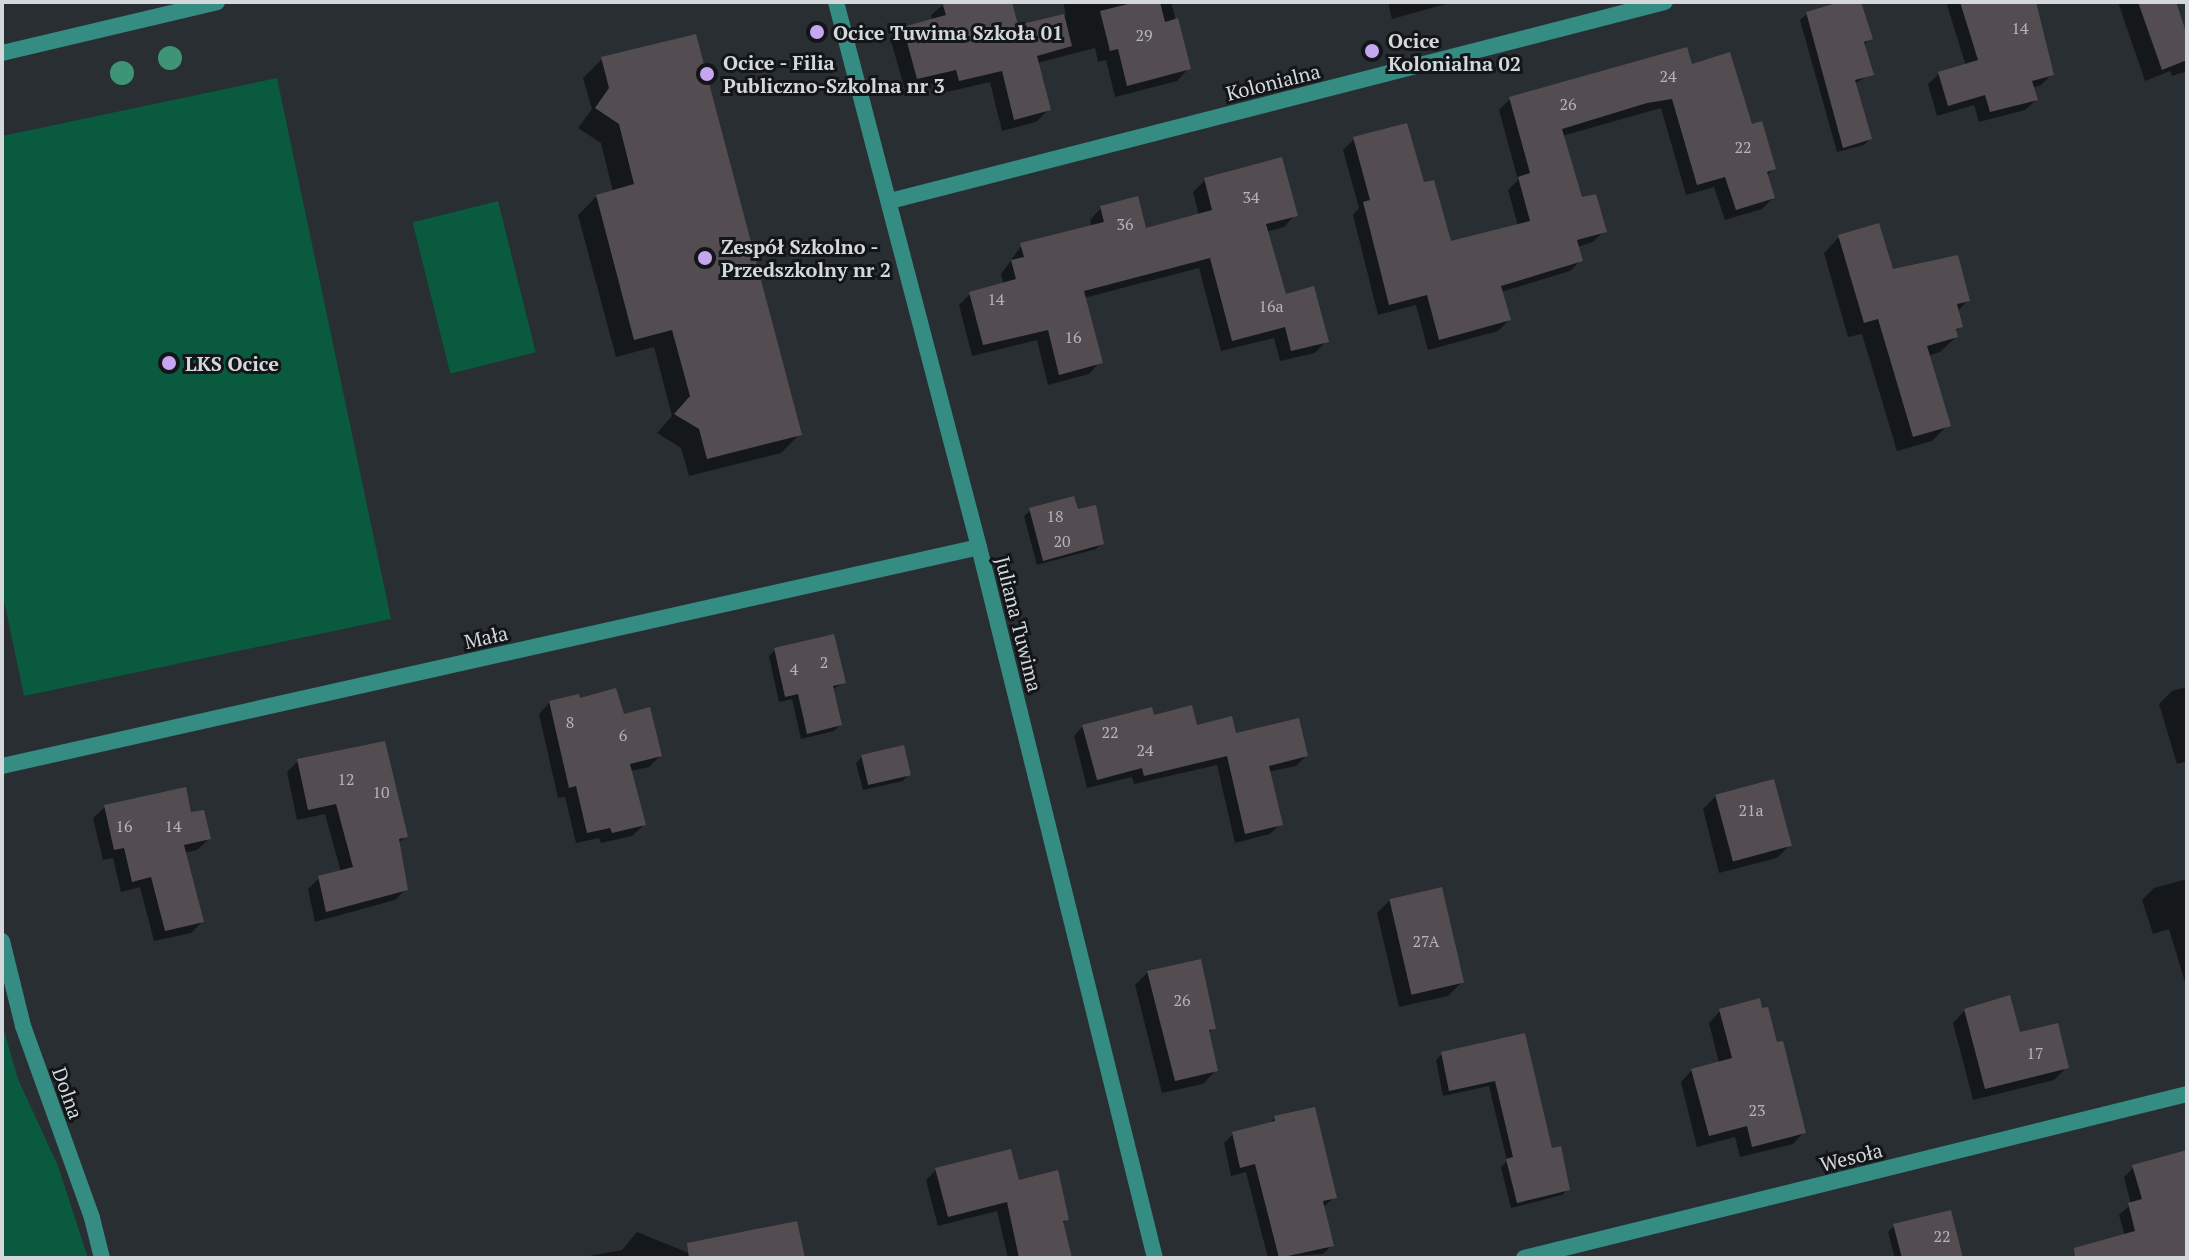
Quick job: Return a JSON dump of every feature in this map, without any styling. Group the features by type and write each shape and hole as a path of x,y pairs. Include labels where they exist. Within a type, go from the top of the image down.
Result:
{"street":[{"path":"2,53 217,2"},
{"name":"Juliana Tuwima","path":"836,2 979,547 1155,1258"},
{"name":"Kolonialna","path":"890,201 1665,2"},
{"name":"Mała","path":"2,766 979,547"},
{"name":"Dolna","path":"2,941 23,1026 92,1218 102,1258"},
{"name":"Wesoła","path":"1524,1258 2187,1094"}],"green space":[{"name":"LKS Ocice","path":"277,78 391,619 24,696 2,591 2,136"},
{"path":"498,201 536,352 450,374 413,222"},
{"path":"2,1024 18,1079 58,1166 88,1258 2,1258"}],"building":[{"path":"942,2 1012,2 1018,25 1064,14 1072,46 1037,56 1051,110 1014,120 1002,71 959,81 956,70 917,79 903,27 946,15"},
{"path":"1136,2 1160,2 1165,22 1178,18 1191,69 1127,86 1118,49 1110,51 1100,11"},
{"path":"1840,2 1861,2 1873,39 1864,42 1874,75 1855,80 1872,139 1843,148 1806,12"},
{"path":"1960,2 2036,2 2054,75 2032,81 2038,100 1990,112 1985,95 1948,106 1938,72 1978,60"},
{"path":"2138,2 2176,2 2187,35 2187,60 2162,70"},
{"name":"Zespół Szkolno - Przedszkolny nr 2","path":"696,34 802,435 707,459 699,429 674,414 690,396 672,330 634,340 596,195 634,184 619,124 595,108 609,88 601,57"},
{"path":"1687,47 1692,64 1730,52 1752,124 1762,121 1776,169 1767,172 1775,198 1736,210 1725,177 1697,185 1672,99 1647,103 1562,129 1582,197 1596,194 1607,232 1577,240 1583,261 1501,286 1511,320 1439,340 1427,295 1389,305 1363,202 1370,200 1353,137 1407,123 1424,182 1434,180 1451,241 1530,221 1518,177 1530,173 1509,97"},
{"path":"1282,157 1298,216 1266,224 1286,294 1314,286 1329,342 1291,351 1285,327 1232,341 1210,258 1084,291 1103,363 1059,375 1048,330 983,345 969,292 1016,279 1011,260 1024,257 1020,243 1104,222 1100,206 1138,196 1146,228 1212,210 1204,178"},
{"path":"1879,223 1893,269 1958,255 1970,301 1957,304 1963,327 1956,329 1958,337 1927,346 1951,426 1913,437 1878,319 1864,323 1838,235"},
{"path":"1074,496 1078,509 1096,505 1104,544 1043,561 1029,508"},
{"path":"834,634 846,683 833,686 842,725 807,734 798,694 785,697 774,648"},
{"path":"616,688 624,714 650,707 662,756 630,764 646,825 612,833 610,828 587,833 576,786 569,788 549,701 579,694 580,698"},
{"path":"1192,705 1197,725 1232,716 1236,733 1299,718 1308,756 1269,766 1283,825 1245,834 1227,756 1144,776 1142,768 1097,780 1082,725 1152,707 1154,715"},
{"path":"385,741 408,837 399,839 408,890 326,912 318,876 353,867 336,804 308,810 297,759"},
{"path":"904,745 911,775 868,785 861,755"},
{"path":"1774,779 1792,846 1733,861 1715,795"},
{"path":"186,787 191,812 204,810 211,839 184,845 204,922 165,931 151,877 132,882 124,848 114,850 104,805"},
{"path":"1442,887 1464,982 1411,995 1389,899"},
{"path":"1201,959 1216,1029 1209,1030 1218,1071 1175,1081 1147,971"},
{"path":"2010,995 2020,1032 2058,1023 2069,1068 1985,1089 1964,1009"},
{"path":"1760,998 1762,1008 1768,1007 1777,1042 1783,1041 1806,1133 1752,1147 1747,1126 1709,1136 1691,1069 1732,1058 1719,1009"},
{"path":"1525,1033 1552,1148 1561,1146 1570,1190 1517,1203 1506,1159 1513,1157 1495,1081 1449,1091 1441,1052"},
{"path":"1315,1107 1337,1198 1323,1201 1334,1246 1279,1258 1255,1164 1240,1168 1232,1132 1275,1121 1274,1116"},
{"path":"1011,1149 1019,1180 1058,1170 1069,1220 1063,1221 1072,1258 1019,1258 1007,1202 948,1217 935,1168"},
{"path":"2187,1150 2187,1258 2075,1258 2074,1248 2135,1231 2128,1203 2142,1199 2132,1165"},
{"path":"1951,1210 1963,1258 1902,1258 1893,1224"},
{"path":"797,1221 805,1258 689,1258 687,1243"}],"place":[{"name":"Ocice Tuwima Szkoła 01","path":"817,32"},
{"name":"Ocice Kolonialna 02","path":"1372,51"},
{"name":"Ocice - Filia Publiczno-Szkolna nr 3","path":"707,74"},
{"name":"Zespół Szkolno - Przedszkolny nr 2","path":"705,258"},
{"name":"LKS Ocice","path":"169,363"}]}
